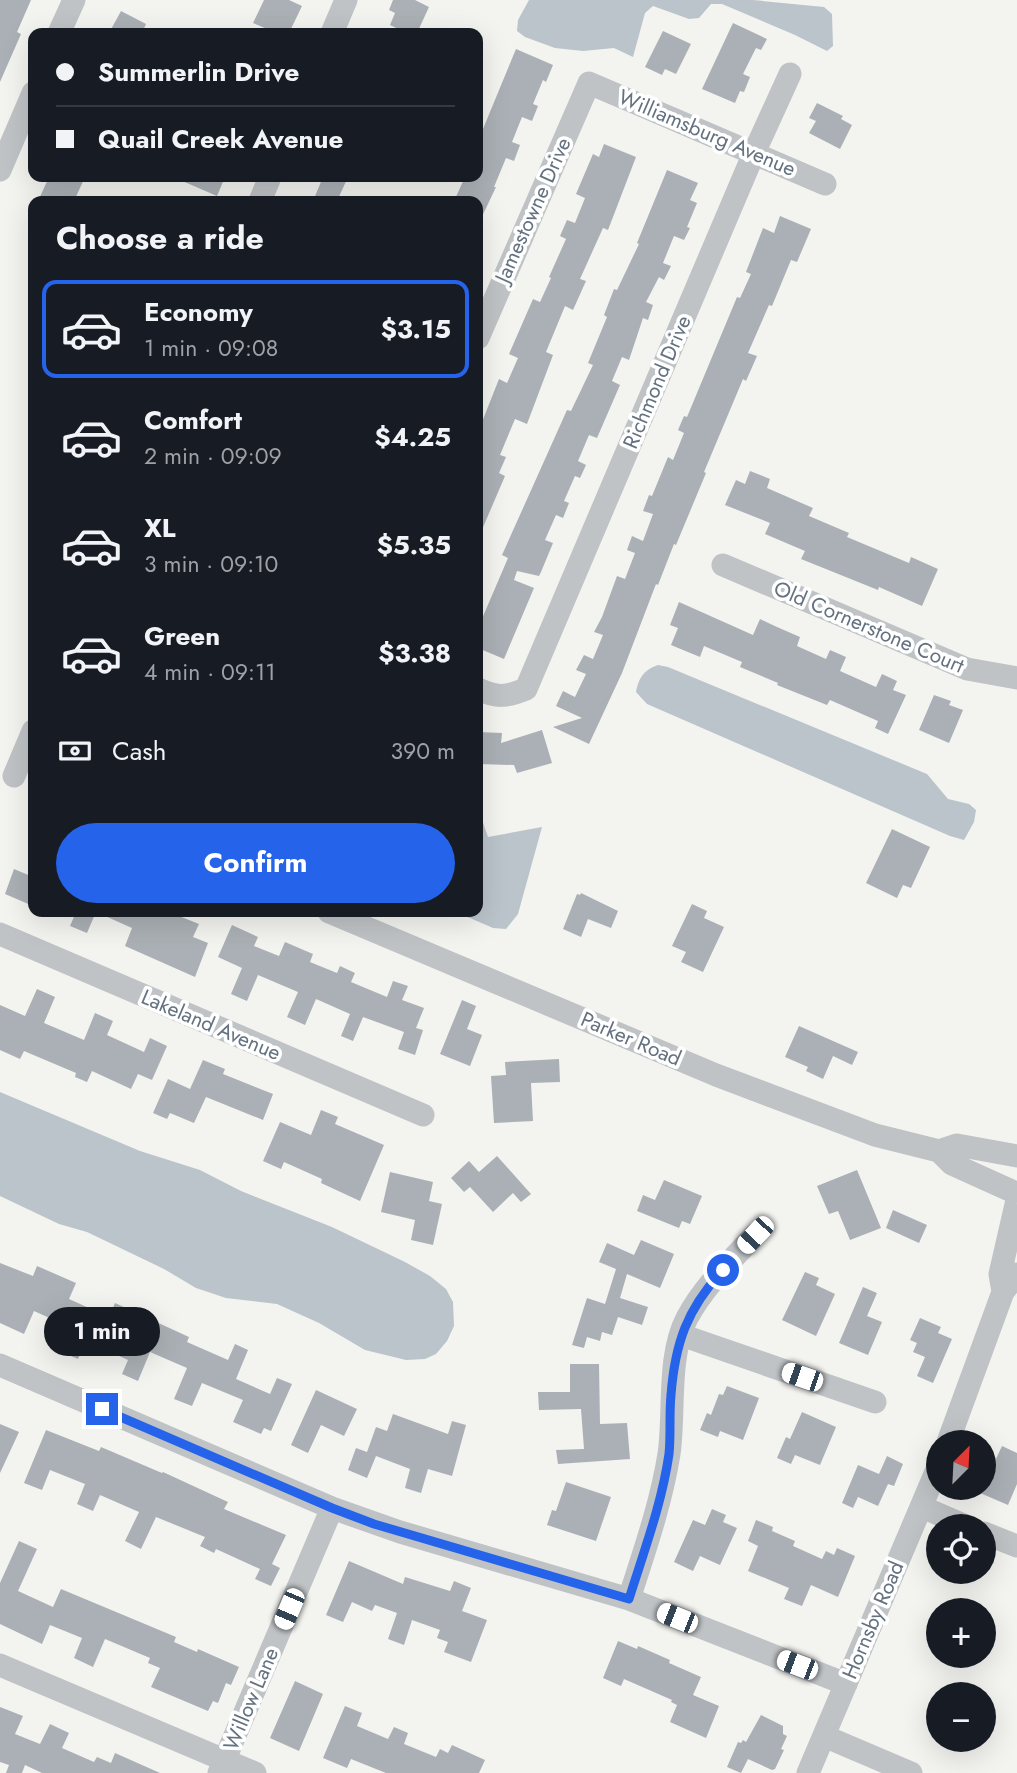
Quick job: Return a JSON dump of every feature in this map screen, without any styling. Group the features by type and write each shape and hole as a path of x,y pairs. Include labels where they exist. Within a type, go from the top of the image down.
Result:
{"street":[{"path":"62,28 74,0"},
{"path":"334,28 346,0"},
{"name":"Richmond Drive","path":"483,691 494,696 511,695 526,689 754,153 790,75"},
{"name":"Williamsburg Avenue","path":"589,83 825,184"},
{"name":"Jamestowne Drive","path":"483,327 589,83"},
{"path":"0,170 28,105"},
{"name":"Old Cornerstone Court","path":"723,565 951,663 985,674 1017,678"},
{"path":"16,776 28,744"},
{"name":"Parker Road","path":"341,917 716,1075 875,1135 939,1151 952,1164 1016,1191"},
{"name":"Lakeland Avenue","path":"0,934 423,1115"},
{"name":"Parker Road","path":"939,1151 957,1145 1017,1156"},
{"path":"953,1430 1010,1283 1000,1274 1016,1191"},
{"path":"629,1599 652,1526 669,1453 671,1393 681,1335 687,1318 707,1287 755,1235"},
{"path":"681,1335 875,1402"},
{"path":"0,1364 332,1508 400,1532 629,1599 846,1684"},
{"name":"Hornsby Road","path":"808,1773 926,1497"},
{"path":"922,1507 938,1514"},
{"name":"Willow Lane","path":"222,1767 332,1508"},
{"path":"996,1538 1017,1546"},
{"path":"0,1665 222,1767 254,1773"},
{"path":"824,1736 911,1773"}],"shaded area":[{"path":"529,0 753,0 824,7 832,14 833,46 827,51 722,4 711,4 699,18 689,19 653,6 645,13 633,57 614,48 583,51 555,48 525,37 517,31 518,20"},
{"path":"658,665 927,774 948,799 969,804 976,810 974,822 964,840 950,836 647,704 636,692 637,687 646,672"},
{"path":"483,822 488,837 542,827 518,914 506,929 493,928 468,917 483,917"},
{"path":"0,1092 140,1151 200,1170 241,1191 332,1227 405,1262 446,1289 453,1302 454,1326 447,1341 436,1354 425,1359 406,1360 365,1350 319,1323 277,1304 226,1298 196,1288 164,1269 87,1232 59,1224 0,1196"}],"building":[{"path":"0,0 31,0 17,32 21,34 0,82"},
{"path":"264,0 289,0 302,6 291,28 265,28 253,23"},
{"path":"393,0 415,0 429,7 419,28 396,28 390,25 395,13 389,10"},
{"path":"121,11 146,24 144,28 112,28"},
{"path":"733,23 767,39 761,50 756,48 743,74 750,77 744,92 740,91 735,103 702,89"},
{"path":"663,31 691,44 676,74 665,69 662,75 645,67"},
{"path":"516,49 553,65 533,104 538,106 532,121 522,117 512,142 520,145 514,161 506,158 483,214 483,196 456,196 463,182 483,182 483,129"},
{"path":"817,103 843,116 841,119 852,125 840,149 809,133 816,121 809,118"},
{"path":"604,144 636,157 608,230 603,228 580,279 586,281 573,310 565,306 546,352 553,355 527,424 515,419 500,455 506,457 499,473 505,476 483,527 483,419 499,379 507,383 518,358 509,354 533,299 540,302 551,278 549,277 566,239 560,236 567,220 575,223 585,198 576,194 593,154 599,157"},
{"path":"667,170 698,183 690,200 697,203 687,227 690,228 684,240 674,236 663,263 671,266 664,280 659,277 646,302 653,305 648,320 643,318 629,360 622,357 612,381 620,385 597,438 589,435 578,461 586,465 580,478 575,476 564,501 569,503 563,518 556,515 545,540 553,543 539,576 517,571 514,580 534,588 504,659 483,650 483,616 508,558 502,555 567,410 571,411 593,365 588,363 607,317 604,315 614,289 617,290 639,244 637,243"},
{"path":"47,182 83,182 76,196 40,196"},
{"path":"185,182 223,182 217,196"},
{"path":"321,182 346,182 339,196 315,196"},
{"path":"780,216 811,229 797,262 791,260 748,353 757,356 746,381 743,379 676,545 674,544 658,585 656,584 622,673 589,744 553,727 582,718 556,706 563,691 575,697 586,674 576,670 584,655 593,659 603,635 594,632 617,576 625,579 635,553 627,550 632,536 643,541 653,514 643,511 649,495 652,496 668,457 673,460 684,433 678,430 684,416 687,417 737,297 740,298 751,274 746,272 763,228 774,233"},
{"path":"750,471 770,479 767,488 813,508 809,516 849,533 847,537 909,563 911,557 938,569 922,606 879,587 878,590 801,559 805,551 765,534 770,523 725,505 736,480 745,484"},
{"path":"679,602 753,635 760,619 800,637 797,646 826,659 830,650 846,657 840,671 876,687 882,674 897,681 893,690 906,695 888,734 875,728 878,721 830,700 827,705 777,685 778,683 740,667 742,662 704,646 700,657 671,645 678,628 670,625"},
{"path":"934,695 951,701 949,705 963,710 949,743 919,730"},
{"path":"542,730 552,763 517,773 514,765 483,764 483,732 502,733 501,743"},
{"path":"892,829 930,847 911,888 903,885 897,898 866,883"},
{"path":"14,869 28,875 28,904 5,894"},
{"path":"581,893 618,911 611,928 588,919 581,937 563,929 577,894"},
{"path":"692,904 707,911 704,918 724,927 703,972 681,962 686,952 672,946"},
{"path":"74,917 94,917 87,933 70,926"},
{"path":"107,917 182,917 199,924 193,937 208,943 195,977 125,946 132,928"},
{"path":"232,925 258,937 254,946 279,956 285,942 313,954 310,962 337,973 340,966 355,973 351,982 387,997 393,981 408,986 402,1000 424,1008 416,1028 423,1030 415,1055 398,1049 404,1032 363,1017 353,1041 341,1036 350,1014 316,999 305,1025 287,1017 298,992 258,975 247,1001 231,994 242,968 218,957"},
{"path":"37,989 55,997 44,1023 84,1040 95,1013 113,1021 107,1035 144,1052 150,1038 167,1046 152,1080 138,1074 131,1089 92,1071 87,1082 75,1077 76,1073 24,1051 20,1059 0,1050 0,1005 25,1016"},
{"path":"462,1000 476,1006 467,1029 482,1035 470,1066 440,1054"},
{"path":"799,1026 858,1052 852,1065 833,1056 823,1079 806,1071 808,1067 785,1057"},
{"path":"559,1059 560,1082 531,1083 533,1121 494,1123 491,1076 506,1075 505,1062"},
{"path":"203,1060 225,1069 223,1074 273,1094 263,1120 206,1097 194,1123 170,1113 167,1119 153,1113 168,1079 190,1089"},
{"path":"321,1110 338,1117 335,1124 384,1145 360,1201 321,1183 322,1179 284,1162 281,1169 263,1161 280,1122 311,1135"},
{"path":"497,1156 531,1194 521,1202 513,1193 493,1212 470,1187 464,1192 451,1178 469,1161 479,1172"},
{"path":"857,1170 881,1228 850,1240 838,1211 829,1214 817,1186"},
{"path":"390,1172 433,1182 429,1201 442,1204 433,1245 411,1240 415,1220 381,1212"},
{"path":"664,1180 702,1196 690,1224 682,1221 679,1228 637,1211 643,1195 655,1200"},
{"path":"893,1210 927,1225 919,1243 886,1228"},
{"path":"641,1240 674,1254 660,1288 627,1274 620,1298 648,1307 642,1325 618,1317 612,1335 602,1332 600,1341 587,1337 584,1348 572,1345 587,1298 605,1304 616,1269 599,1262 607,1243 634,1255"},
{"path":"0,1263 33,1276 37,1266 76,1283 69,1299 109,1317 115,1303 189,1337 187,1342 228,1360 235,1344 248,1350 236,1379 270,1394 277,1378 292,1384 271,1431 264,1428 261,1434 233,1422 243,1400 202,1383 192,1406 174,1399 187,1368 150,1352 138,1381 122,1374 128,1360 86,1341 78,1359 61,1352 72,1328 34,1311 24,1334 0,1323"},
{"path":"805,1272 819,1278 816,1285 835,1294 816,1336 782,1320"},
{"path":"863,1287 877,1293 867,1316 882,1322 868,1355 839,1343"},
{"path":"920,1318 941,1327 938,1333 952,1339 933,1383 917,1376 925,1357 913,1352 917,1343 910,1340"},
{"path":"570,1364 599,1364 600,1424 627,1423 630,1459 558,1464 556,1450 584,1449 581,1409 539,1410 538,1392 570,1392"},
{"path":"727,1386 759,1398 743,1440 720,1431 718,1437 700,1430 707,1413 711,1415 719,1394 723,1395"},
{"path":"316,1390 357,1409 344,1436 321,1425 308,1453 291,1445"},
{"path":"802,1412 836,1427 820,1465 795,1455 791,1464 777,1458 786,1437 790,1439"},
{"path":"393,1414 448,1434 452,1421 466,1425 452,1476 428,1469 421,1493 405,1488 410,1469 376,1456 367,1478 348,1470 356,1448 367,1452 376,1427 387,1431"},
{"path":"0,1424 19,1432 0,1473"},
{"path":"46,1430 99,1451 101,1447 163,1472 228,1502 224,1509 286,1535 272,1564 280,1568 271,1586 255,1579 260,1569 216,1549 214,1553 200,1546 205,1537 156,1517 141,1549 125,1541 139,1512 100,1495 93,1511 77,1504 85,1484 50,1470 42,1490 24,1483"},
{"path":"1002,1446 1017,1453 1017,1484 1008,1505 996,1500 996,1459"},
{"path":"887,1456 903,1464 894,1486 888,1484 878,1506 858,1497 853,1508 842,1503 858,1465 879,1474"},
{"path":"566,1482 611,1497 596,1541 547,1525 552,1510 556,1511"},
{"path":"712,1509 726,1515 723,1522 737,1528 720,1565 700,1556 693,1571 674,1562 693,1520 705,1525"},
{"path":"756,1520 795,1541 793,1546 822,1559 826,1551 834,1555 837,1548 855,1556 838,1597 811,1585 802,1606 784,1599 789,1588 748,1571 758,1546 748,1541"},
{"path":"19,1541 37,1549 18,1591 53,1607 61,1589 176,1637 174,1642 239,1667 231,1685 226,1683 218,1703 213,1701 208,1711 151,1687 160,1668 148,1663 150,1658 105,1639 93,1667 74,1658 82,1638 50,1625 42,1644 0,1624 0,1583"},
{"path":"349,1561 403,1584 405,1577 450,1591 454,1581 471,1588 462,1611 487,1620 471,1662 444,1652 448,1642 437,1638 440,1630 412,1620 404,1645 388,1639 397,1613 375,1605 372,1611 352,1602 343,1622 326,1615"},
{"path":"618,1641 637,1649 638,1646 701,1677 693,1695 719,1706 706,1738 670,1722 677,1705 671,1702 672,1700 624,1679 621,1686 603,1678"},
{"path":"295,1681 323,1694 299,1751 270,1738"},
{"path":"345,1706 362,1713 357,1726 388,1739 394,1727 408,1733 404,1744 436,1757 440,1749 448,1753 452,1745 485,1760 479,1773 386,1773 351,1759 347,1768 323,1758"},
{"path":"0,1707 23,1716 15,1734 40,1744 50,1724 69,1733 62,1748 94,1762 97,1757 111,1763 115,1753 160,1773 42,1773 25,1765 22,1773 6,1773 9,1765 0,1762"},
{"path":"761,1715 783,1726 783,1734 787,1736 775,1769 748,1759 741,1773 727,1767 738,1742 746,1742"}],"route":[{"path":"102,1409 374,1524 629,1599 652,1526 669,1453 671,1393 681,1335 687,1318 707,1287 723,1270"}]}
